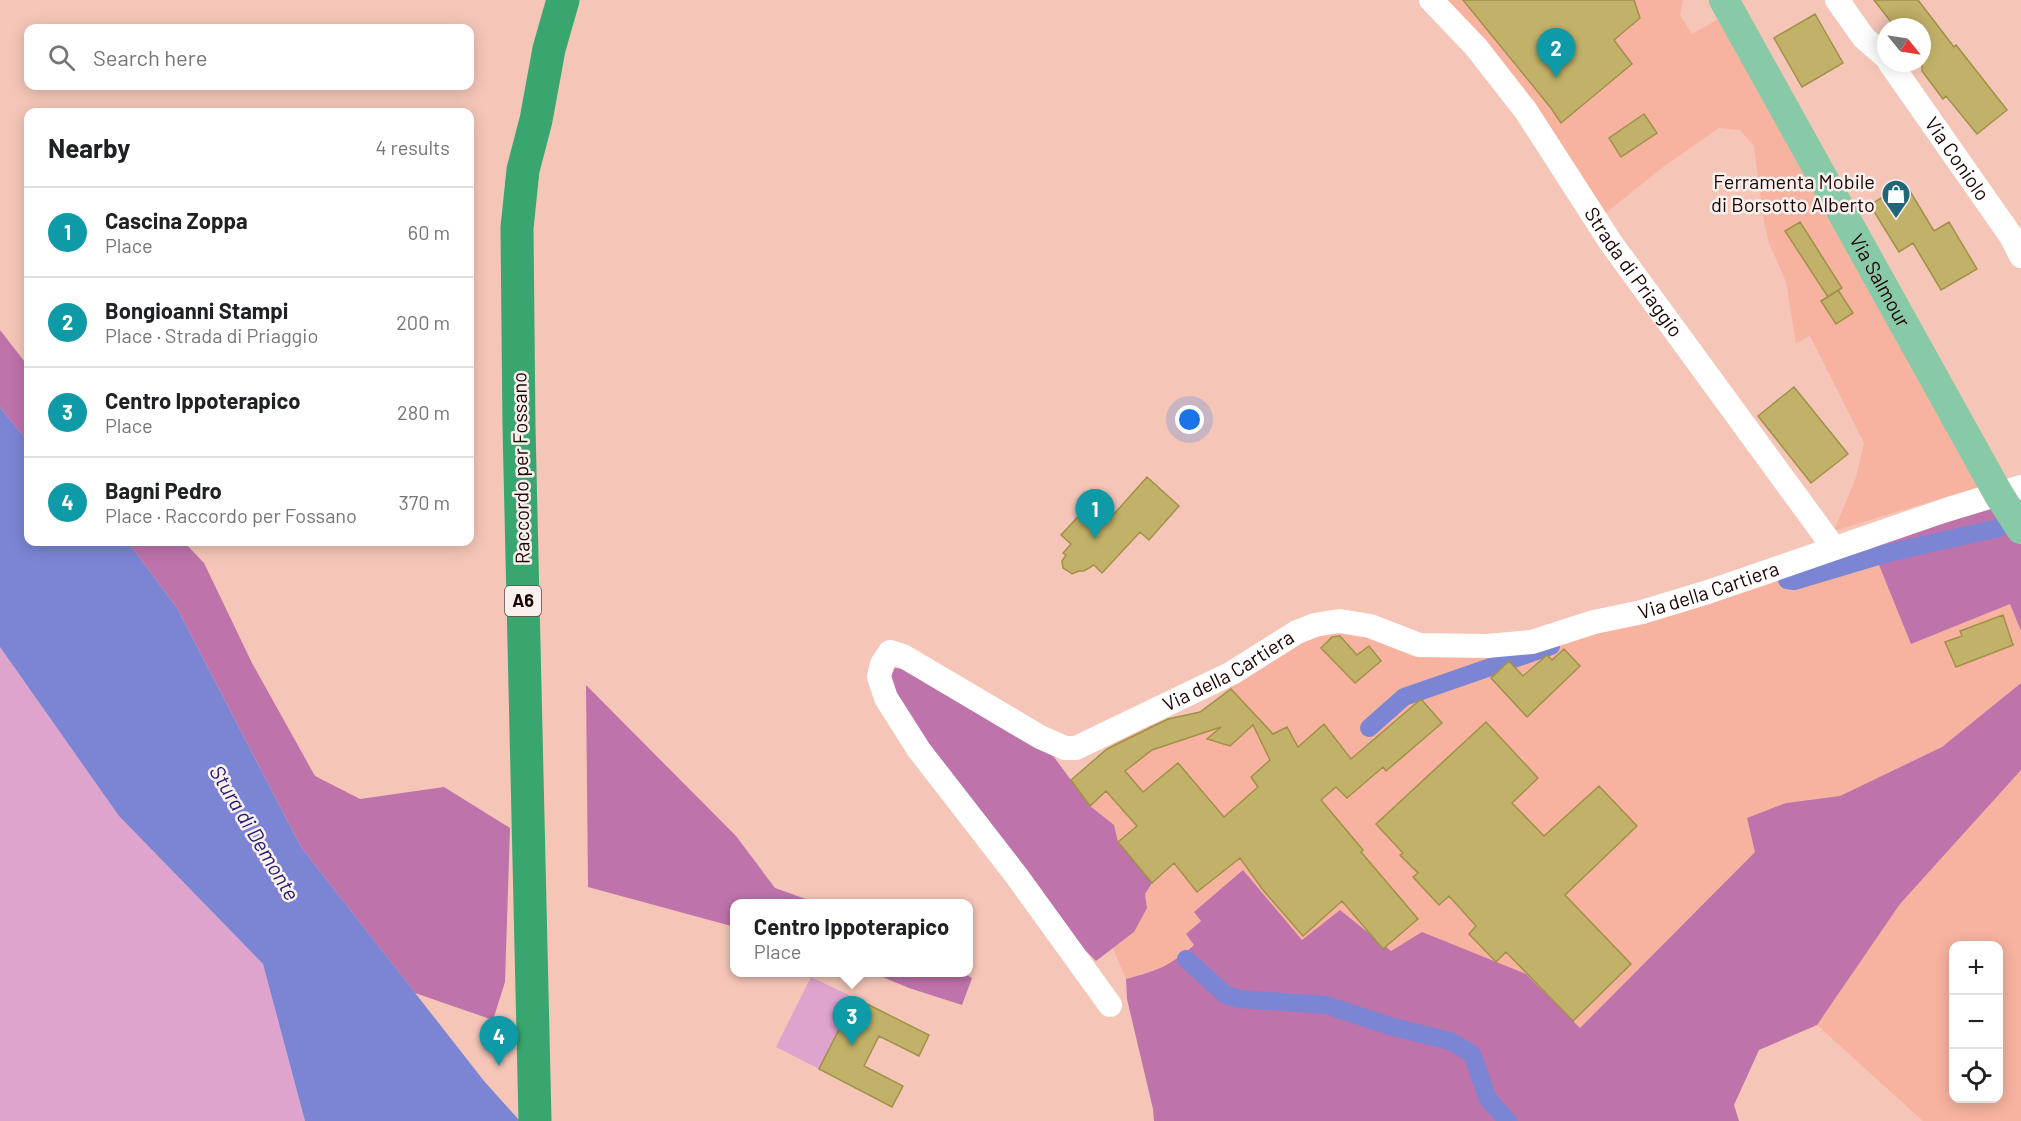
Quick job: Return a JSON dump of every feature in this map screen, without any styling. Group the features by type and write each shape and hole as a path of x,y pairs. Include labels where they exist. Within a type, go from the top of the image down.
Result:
{"highway":[{"name":"Raccordo per Fossano","path":"535,1121 517,228 523,170 563,0"}],"main road":[{"name":"Via Salmour","path":"1724,0 1872,263 2010,491 2021,529"}],"street":[{"name":"Strada di Priaggio","path":"1431,0 1476,47 1526,111 1611,243 1834,548"},
{"path":"1837,0 1864,38 1877,49"},
{"name":"Via Coniolo","path":"1896,72 2011,236 2021,256"},
{"name":"Via della Cartiera","path":"1110,1005 1016,875 919,750 886,698 879,677 882,664 890,652 903,656 1040,736 1065,748 1076,748 1232,673 1297,632 1315,626 1339,621 1370,626 1419,645 1487,646 1532,642 1594,622 1642,612 1708,592 1946,510 2010,491"}],"shaded area":[{"path":"1421,0 1683,0 1680,15 1692,34 1718,19 1985,485 1834,531 1856,477 1864,443 1810,336 1796,343 1786,282 1769,243 1764,222 1754,146 1740,130 1719,128 1663,167 1591,225 1469,49"},
{"path":"0,330 24,361 24,437 0,407"},
{"path":"2021,500 2021,631 2010,604 1911,644 1871,545"},
{"path":"1871,545 2010,604 2021,631 2021,683 1942,747 1840,796 1786,803 1755,852 1580,1028 1526,974 1391,951 1303,940 1194,913 1201,921 1186,934 1194,944 1174,962 1162,969 1126,979 1113,948 1134,932 1114,825 1090,806 1071,780 1131,729 1200,712 1229,688 1221,670 1300,617 1327,630 1491,656"},
{"path":"131,546 188,546 204,563 252,663 315,776 360,799 444,787 510,828 505,982 493,1020 415,993 301,847 177,608"},
{"path":"0,647 119,816 263,964 305,1121 0,1121"},
{"path":"895,668 903,669 1006,724 1054,757 1090,806 1114,825 1118,842 1152,883 1145,894 1147,908 1134,932 1096,961 1073,938 898,702 890,678"},
{"path":"2021,683 2021,770 1900,904 1817,1025 1759,1050 1734,1105 1739,1121 1154,1121 1127,999 1126,979 1163,967 1194,945 1186,934 1201,921 1194,912 1243,870 1302,940 1340,910 1391,951 1422,932 1526,974 1580,1028 1755,852 1747,818 1786,803 1840,796 1942,747"},
{"path":"586,685 736,836 775,888 806,899 730,899 730,926 588,887"},
{"path":"2021,770 2021,1121 1923,1121 1817,1025 1900,904"},
{"path":"811,977 855,998 819,1069 776,1047"},
{"path":"883,977 972,978 962,1005"}],"water":[{"name":"Stura di Demonte","path":"0,407 24,437 24,546 131,546 177,608 301,847 484,1081 520,1121 305,1121 263,964 119,816 0,647"}],"building":[{"path":"1463,0 1634,0 1640,18 1614,40 1632,64 1561,123"},
{"path":"1874,0 1918,0 2007,110 1977,134 1946,96 1943,99 1923,72 1931,72 1931,18 1888,18"},
{"path":"1815,14 1843,63 1802,87 1774,38"},
{"path":"1644,114 1657,133 1621,157 1609,138"},
{"path":"1905,183 1934,231 1949,222 1977,269 1941,290 1913,243 1899,252 1870,205"},
{"path":"1800,222 1842,288 1828,297 1785,231"},
{"path":"1838,290 1853,313 1836,324 1821,301"},
{"path":"1794,387 1848,454 1811,483 1758,416"},
{"path":"1147,477 1179,506 1149,540 1140,532 1102,573 1094,565 1072,574 1063,568 1062,561 1066,555 1063,553 1071,544 1061,535 1088,506 1106,523"},
{"path":"2003,615 2013,645 1956,667 1945,642 1962,636 1960,631"},
{"path":"1340,636 1357,655 1369,646 1381,661 1355,683 1321,648 1332,637"},
{"path":"1564,649 1580,666 1527,717 1491,678 1509,661 1523,676 1547,655 1552,660"},
{"path":"1231,689 1273,734 1287,727 1298,747 1324,724 1351,759 1421,699 1442,723 1386,771 1383,767 1347,798 1336,787 1321,800 1363,850 1361,852 1418,919 1383,949 1342,901 1303,936 1263,890 1240,858 1197,892 1174,863 1152,883 1118,842 1137,826 1106,791 1090,806 1071,780 1107,749 1168,719 1200,712","holes":["1253,725 1270,760 1251,777 1258,787 1224,817 1178,763 1143,792 1125,771 1152,750 1221,727 1207,739 1230,746"]},
{"path":"1486,722 1538,778 1512,803 1544,836 1599,786 1637,826 1565,895 1631,964 1573,1021 1506,952 1496,962 1469,934 1476,926 1449,896 1439,905 1413,877 1418,873 1400,855 1403,853 1376,824"},
{"path":"855,998 929,1035 919,1056 879,1036 864,1066 903,1086 892,1107 819,1069"}],"waterway":[{"path":"1787,580 1794,581 1888,553 1999,528"},
{"path":"1369,728 1404,697 1551,646"},
{"path":"1186,959 1226,995 1240,999 1326,1005 1393,1027 1450,1041 1472,1054 1488,1099 1508,1121"}],"place":[{"name":"Bongioanni Stampi","path":"1556,78"},
{"name":"Ferramenta Mobile di Borsotto Alberto","path":"1896,220"},
{"name":"Cascina Zoppa","path":"1095,539"},
{"name":"Centro Ippoterapico","path":"852,1046"},
{"name":"Bagni Pedro","path":"499,1066"}]}
